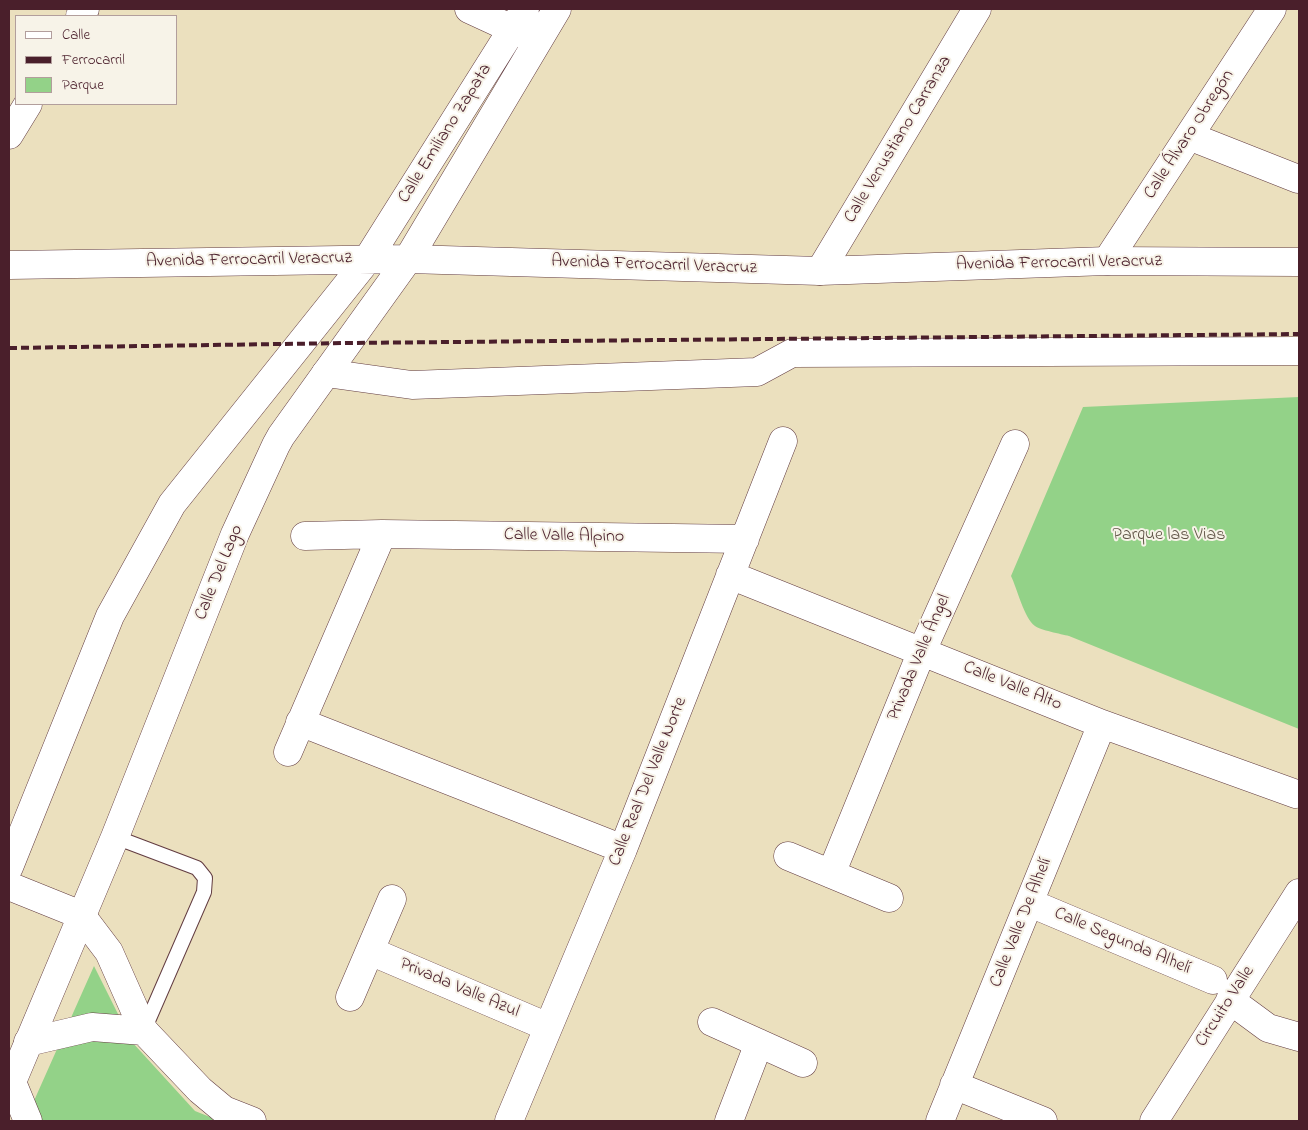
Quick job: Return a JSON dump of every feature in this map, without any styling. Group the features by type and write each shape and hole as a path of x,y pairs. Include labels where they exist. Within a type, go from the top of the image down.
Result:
{"street":[{"path":"469,9 519,19 538,41"},
{"name":"Calle Emiliano Zapata","path":"408,259 557,9"},
{"name":"Calle Venustiano Carranza","path":"820,271 978,9"},
{"name":"Calle Álvaro Obregón","path":"1107,261 1272,9"},
{"name":"Calle Emiliano Zapata","path":"367,260 519,19"},
{"path":"9,135 27,105"},
{"path":"1189,136 1298,179"},
{"name":"Avenida Ferrocarril Veracruz","path":"9,265 408,259 820,271 1107,261 1299,262"},
{"name":"Calle Del Lago","path":"10,1085 115,837 235,534 281,436 408,259"},
{"path":"9,867 110,616 172,504 367,260"},
{"path":"326,374 412,385 757,372 792,353 1299,351"},
{"path":"244,414 281,436"},
{"name":"Calle Real Del Valle Norte","path":"509,1121 623,849 783,441"},
{"name":"Privada Valle Ángel","path":"831,874 922,651 1015,444"},
{"path":"288,752 382,534"},
{"name":"Calle Valle Alpino","path":"305,536 382,534 745,539"},
{"name":"Calle Valle Alto","path":"730,575 1102,724 1296,794"},
{"path":"300,722 623,849"},
{"name":"Calle Valle De Alhelí","path":"940,1121 1102,724"},
{"path":"788,856 889,898"},
{"path":"9,886 81,915 109,952 144,1031 200,1090 224,1110 252,1121"},
{"name":"Circuito Valle","path":"1154,1121 1222,990 1299,893"},
{"path":"350,997 392,900"},
{"name":"Calle Segunda Alhelí","path":"1030,903 1222,990 1268,1028 1299,1037"},
{"name":"Privada Valle Azul","path":"370,951 548,1027"},
{"path":"712,1022 803,1063"},
{"path":"28,1042 92,1027 144,1031"},
{"path":"729,1121 759,1043"},
{"path":"10,1085 28,1121"},
{"path":"954,1085 1043,1121"}],"lane":[{"path":"115,837 198,868 205,878 204,892 144,1031"}],"green space":[{"name":"Parque las Vias","path":"1299,397 1299,729 1069,636 1035,626 1031,622 1024,610 1011,576 1083,407"},
{"path":"94,966 132,1042 195,1111 220,1121 25,1121"}],"railway":[{"path":"9,348 1299,334"}]}
